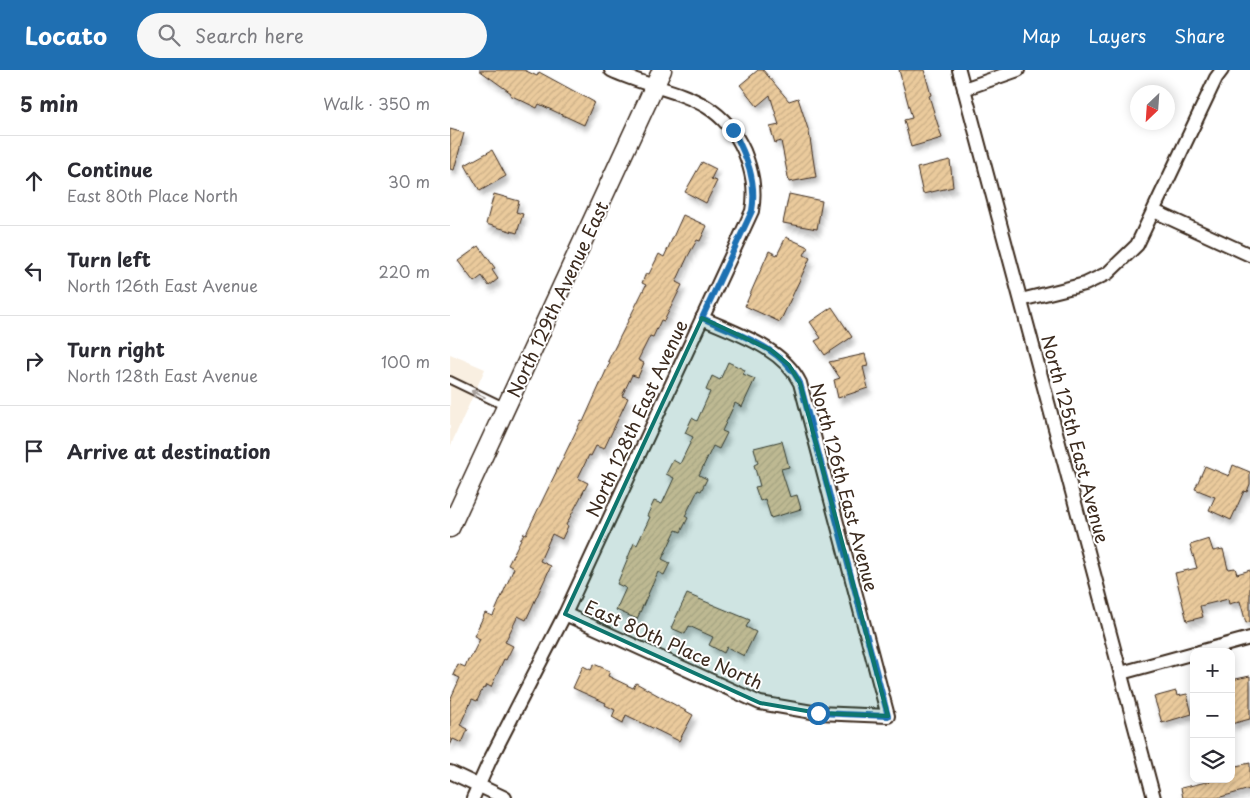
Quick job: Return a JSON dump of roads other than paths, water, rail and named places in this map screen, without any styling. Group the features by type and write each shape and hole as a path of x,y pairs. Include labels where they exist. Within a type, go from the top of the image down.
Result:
{"main road":[{"name":"North 129th Avenue East","path":"452,520 507,407 659,78"}],"street":[{"name":"North 128th East Avenue","path":"473,798 490,760 565,614 752,211 753,179 741,144 725,121 705,104 686,95 659,78 611,70"},
{"name":"North 125th East Avenue","path":"959,70 1154,798"},
{"path":"964,89 1018,70"},
{"path":"1021,300 1085,284 1108,273 1137,245 1193,125 1216,78 1222,70"},
{"path":"1154,211 1250,255"},
{"name":"North 126th East Avenue","path":"702,318 771,350 789,364 798,378 888,716"},
{"name":"East 80th Place North","path":"565,614 760,703 818,713 888,716"},
{"path":"1213,648 1250,638"},
{"path":"1121,673 1190,654"},
{"path":"450,772 505,798"}],"lane":[{"path":"450,380 507,407"}]}
